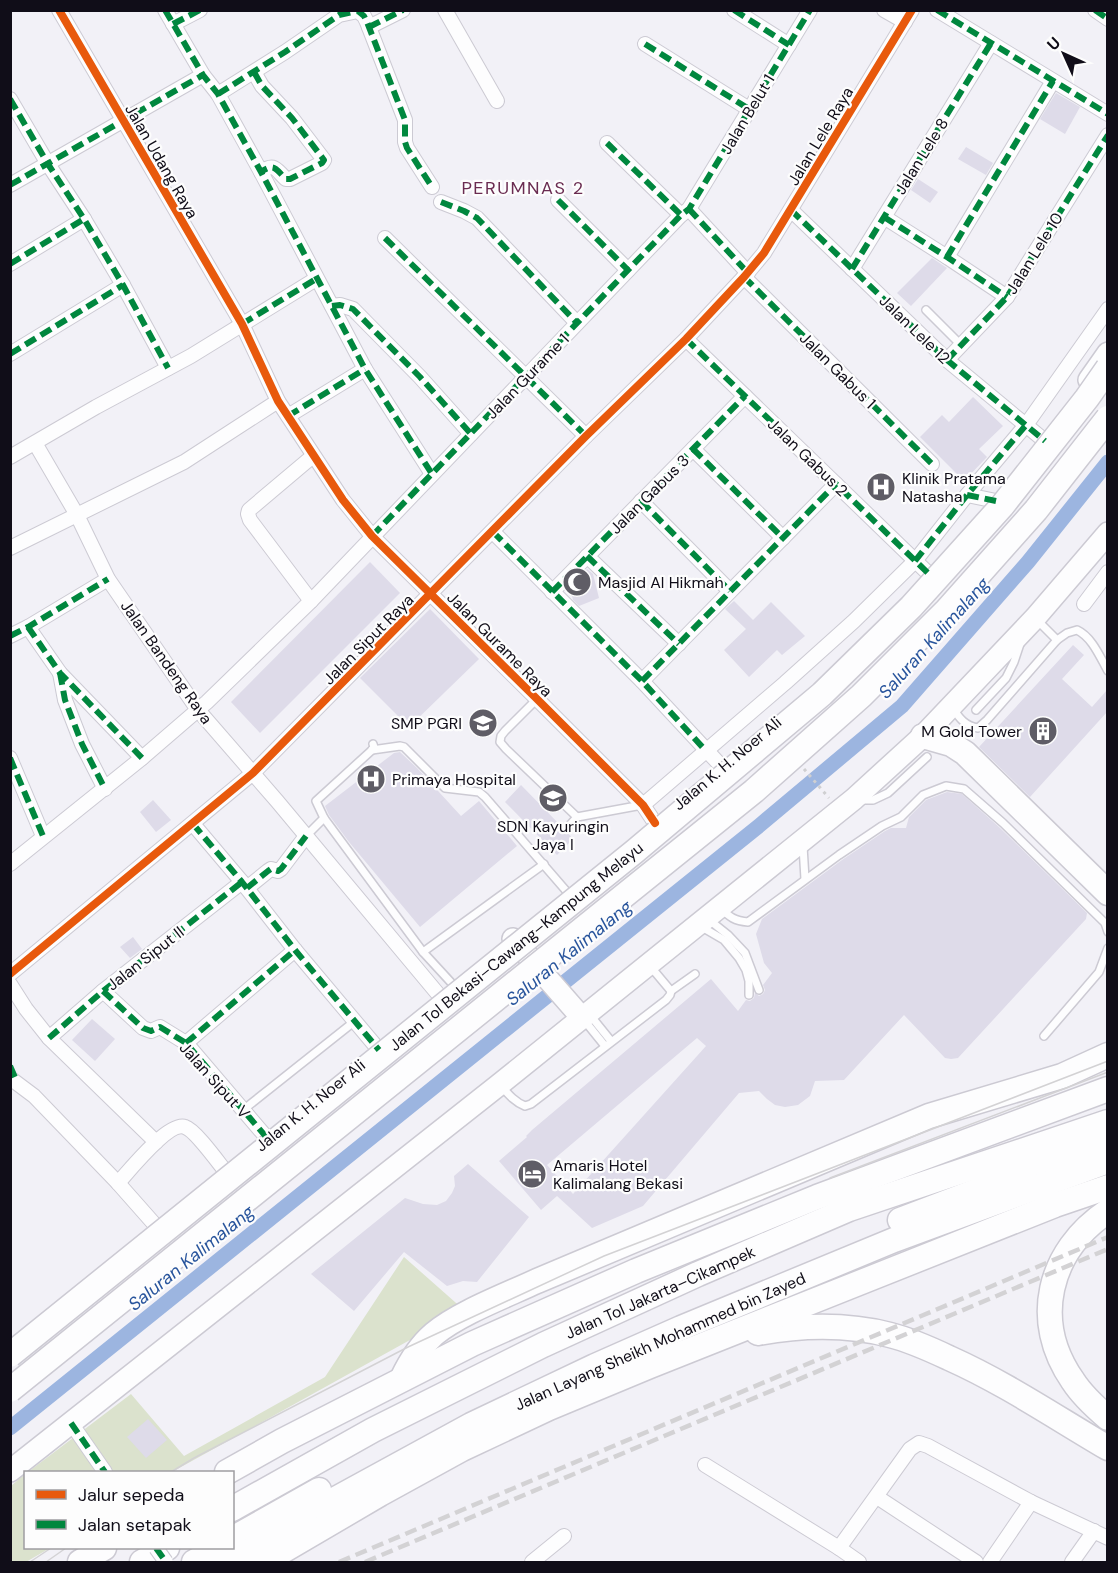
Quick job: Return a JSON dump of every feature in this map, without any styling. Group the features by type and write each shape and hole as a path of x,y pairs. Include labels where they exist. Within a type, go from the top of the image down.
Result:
{"highway":[{"name":"Jalan Tol Bekasi–Cawang–Kampung Melayu","path":"10,1355 624,859 822,694 911,607 1002,506 1087,398 1107,368"},
{"name":"Jalan Tol Bekasi–Cawang–Kampung Melayu","path":"10,1390 763,783 861,696 947,610 1036,510 1107,418"},
{"path":"925,747 951,744 965,753 1107,893"},
{"path":"402,1379 419,1350 434,1335 474,1311 537,1281 929,1116 1062,1076 1107,1055"},
{"path":"230,1471 282,1441 472,1344 636,1271 828,1193 1107,1089"},
{"name":"Jalan Tol Jakarta–Cikampek","path":"234,1508 373,1430 543,1345 698,1274 849,1209 1107,1122"},
{"name":"Jalan Layang Sheikh Mohammed bin Zayed","path":"234,1538 356,1469 454,1418 673,1315 867,1233 1107,1141"},
{"name":"Jalan Layang Sheikh Mohammed bin Zayed","path":"232,1563 330,1502 471,1425 596,1366 681,1328 894,1240 1107,1161"},
{"path":"264,1563 369,1500 462,1449 549,1408 1055,1204 1107,1187"},
{"path":"1107,1211 1083,1232 1064,1255 1054,1280 1050,1309 1055,1345 1067,1372 1082,1392 1107,1418"},
{"path":"650,1366 739,1338 776,1330 816,1327 870,1331 911,1341 973,1369 1020,1394 1107,1448"},
{"path":"80,1563 102,1549"},
{"path":"142,1563 165,1549"},
{"path":"194,1563 217,1549"}],"main road":[{"name":"Jalan K. H. Noer Ali","path":"10,1341 450,994 816,688 861,646 923,568 996,501 1045,441 1107,353"},
{"path":"10,1471 500,1084 581,1010 649,964 803,840 844,802 925,747 951,706 1032,622 1107,533"},
{"path":"517,936 581,1010"}],"street":[{"name":"Jalan Udang Raya","path":"59,10 242,324"},
{"path":"165,10 203,75 218,94 365,369 432,474"},
{"path":"173,24 200,10"},
{"path":"369,27 403,10"},
{"path":"445,10 497,101"},
{"path":"734,10 789,45"},
{"name":"Jalan Belut 1","path":"685,212 810,10"},
{"path":"884,10 908,16"},
{"path":"937,10 1107,114"},
{"path":"1095,10 1107,19"},
{"path":"218,94 339,15 358,11 369,27 405,120 407,148 432,187"},
{"name":"Jalan Lele Raya","path":"746,275 764,253 791,210 908,16"},
{"name":"Jalan Lele 8","path":"852,269 991,43"},
{"path":"645,44 749,109"},
{"path":"254,72 262,86 292,118 324,160 291,179 286,179 278,169 272,167 261,172"},
{"path":"10,185 203,75"},
{"path":"947,257 1053,81"},
{"path":"10,99 123,285 168,368"},
{"name":"Jalan Lele 10","path":"947,360 1007,297 1107,135"},
{"name":"Jalan Gabus 1","path":"607,143 685,212 932,464"},
{"path":"558,200 628,270"},
{"path":"441,202 477,218 577,323"},
{"name":"Jalan Lele 12","path":"791,210 947,360 1045,441"},
{"name":"Jalan Gurame 1","path":"10,864 105,789 198,710 311,601 685,212"},
{"path":"884,218 1007,297"},
{"path":"10,264 84,219"},
{"path":"385,238 586,436"},
{"name":"Jalan Siput Raya","path":"10,974 253,773 586,436 686,339 746,275"},
{"path":"10,457 191,356 316,279"},
{"path":"10,354 123,285"},
{"path":"332,306 340,305 353,309 420,377 471,434"},
{"path":"643,805 854,621 923,568 967,495 1026,425 1107,309"},
{"name":"Jalan Gurame Raya","path":"242,324 278,401 343,500 372,536 643,805 655,823"},
{"name":"Jalan Gabus 2","path":"686,339 923,568"},
{"path":"288,416 365,369"},
{"name":"Jalan Gabus 3","path":"552,592 745,396"},
{"path":"10,549 184,462 278,401"},
{"name":"Jalan Bandeng Raya","path":"35,443 76,514 108,579 198,710 306,836 450,994"},
{"path":"693,449 783,538"},
{"path":"311,601 250,520 248,514 249,510 314,456"},
{"path":"642,681 836,484"},
{"path":"967,495 996,501"},
{"path":"641,501 730,591"},
{"path":"492,532 642,681 723,768"},
{"path":"587,556 679,644"},
{"path":"1084,604 1107,572"},
{"path":"10,636 108,579"},
{"path":"28,627 60,672 142,758"},
{"path":"60,672 64,700 82,744 105,789"},
{"path":"10,759 43,836"},
{"path":"193,824 379,1050"},
{"name":"Jalan Siput II","path":"49,1038 103,991 245,885 271,869 278,871 281,869 306,836"},
{"path":"186,1043 295,950"},
{"path":"10,984 49,1038 154,1145"},
{"name":"Jalan Siput V","path":"103,991 144,1028 151,1031 160,1027 186,1043 267,1138"},
{"path":"10,1066 14,1080 122,1179 156,1226"},
{"path":"122,1179 154,1145 172,1129 180,1126 193,1132 226,1172"},
{"path":"71,1423 104,1471"},
{"path":"839,1548 910,1449 919,1443 1031,1502 1107,1538"},
{"path":"705,1464 839,1548 859,1563"},
{"path":"877,1497 976,1563"},
{"path":"990,1563 1031,1502"},
{"path":"1072,1563 1094,1531"},
{"path":"532,1563 564,1536"},
{"path":"157,1549 166,1563"}],"lane":[{"path":"926,310 961,345"},
{"path":"976,710 1006,678 1032,622 1057,640"},
{"path":"951,706 960,719 970,727 978,728 1057,640 1077,630 1084,633 1101,657 1107,671"},
{"path":"537,699 505,730 500,742 577,817"},
{"path":"450,994 423,952 324,818 316,801 373,747 404,747 445,788 478,792 568,893"},
{"path":"708,917 728,916 737,921 748,921 882,826 901,817 923,795 946,786 963,789 1003,823 1104,923 1107,932"},
{"path":"567,828 577,817 643,805"},
{"path":"306,836 324,818"},
{"path":"803,840 805,879"},
{"path":"423,952 544,864"},
{"path":"708,917 745,952 759,990"},
{"path":"708,917 714,936 724,940 746,970 749,995"},
{"path":"728,935 737,921"},
{"path":"1044,1036 1099,972 1107,948"},
{"path":"649,964 671,991"},
{"path":"500,1084 519,1104 525,1106 531,1104 666,1000 671,991 695,974"},
{"path":"581,1010 608,1043"},
{"path":"243,1110 355,1021"}],"path":[{"path":"801,765 844,802"}],"green space":[{"path":"404,1257 464,1310 174,1471 29,1471 131,1394 184,1456 325,1377"},
{"path":"24,1475 24,1549 48,1549 26,1562 11,1562 11,1486"}],"building":[{"path":"1056,93 1080,107 1065,134 1040,119"},
{"path":"966,147 993,163 986,175 958,159"},
{"path":"918,179 938,192 930,203 911,190"},
{"path":"932,258 947,268 911,306 897,293"},
{"path":"973,397 1003,426 979,449 987,457 964,481 920,437 942,415 949,422"},
{"path":"370,562 400,593 260,733 231,702"},
{"path":"587,569 593,574 599,598 579,606 573,600 570,587"},
{"path":"734,601 753,620 771,602 805,636 782,655 777,650 749,677 724,650 746,629 725,609"},
{"path":"430,609 479,659 409,727 360,678"},
{"name":"M Gold Tower","path":"1073,645 1084,655 1062,679 1092,707 1107,690 1107,712 1030,797 979,747"},
{"path":"400,752 461,816 479,801 517,846 420,927 349,842 325,806 394,753"},
{"path":"521,785 562,827 563,832 568,833 573,839 557,855 505,802"},
{"path":"947,792 962,794 1087,913 1086,919 958,1058 945,1058 904,1015 844,1080 815,1081 810,1096 798,1105 785,1107 775,1105 759,1091 739,1093 643,1206 592,1228 557,1196 541,1210 499,1161 532,1130 711,979 738,1011 746,1000 750,1001 754,998 755,993 759,996 763,994 765,990 763,985 772,973 764,963 756,934 762,919 885,831 891,828 906,828 909,817 926,800","holes":["697,1038 706,1046 573,1194 547,1165"]},
{"path":"153,800 171,820 156,832 140,812"},
{"path":"133,937 142,949 130,958 120,947"},
{"path":"92,1019 115,1039 95,1061 72,1040"},
{"path":"468,1164 529,1217 477,1282 463,1281 447,1286 404,1252 354,1311 311,1274 405,1198 423,1204 437,1205 446,1201 455,1186 454,1176"},
{"path":"148,1419 167,1440 146,1458 127,1437"}],"waterway":[{"name":"Saluran Kalimalang","path":"10,1428 760,825 902,706 1028,562 1108,462"}],"tram line":[{"path":"173,1471 408,1347 604,1256 1108,1061"},
{"path":"830,1178 1108,1072"},
{"path":"30,1562 50,1549"},
{"path":"46,1562 65,1549"}],"railway":[{"path":"339,1562 1108,1237"},
{"path":"365,1562 1108,1249"}],"marked path":[{"path":"165,10 203,75 218,94 365,369 432,474"},
{"path":"173,24 200,10"},
{"path":"369,27 403,10"},
{"path":"734,10 789,45"},
{"path":"372,536 689,209 810,10"},
{"path":"937,10 1108,114"},
{"path":"1095,10 1108,19"},
{"path":"218,94 339,15 358,11 367,22 405,120 407,148 432,187"},
{"path":"852,269 991,43"},
{"path":"645,44 749,109"},
{"path":"254,72 262,86 292,118 324,160 290,179 286,179 272,167 261,172"},
{"path":"10,185 203,75"},
{"path":"947,257 1053,81"},
{"path":"10,99 123,285 168,368"},
{"path":"947,360 1007,297 1108,135"},
{"path":"607,143 681,215"},
{"path":"558,200 628,270"},
{"path":"441,202 477,218 577,323"},
{"path":"689,209 748,273"},
{"path":"791,210 947,360 1045,441"},
{"path":"884,217 1007,297"},
{"path":"10,264 84,219"},
{"path":"385,238 586,436"},
{"path":"744,277 932,464"},
{"path":"242,324 316,279"},
{"path":"10,354 123,285"},
{"path":"332,306 340,305 353,309 420,377 471,434"},
{"path":"686,339 930,575"},
{"path":"288,416 365,369"},
{"path":"552,592 745,396"},
{"path":"915,561 1026,425"},
{"path":"693,449 783,538"},
{"path":"642,681 836,484"},
{"path":"967,495 996,501"},
{"path":"641,501 730,591"},
{"path":"493,532 642,681 706,751"},
{"path":"587,556 679,644"},
{"path":"10,636 108,579"},
{"path":"28,627 60,673 142,758"},
{"path":"60,673 65,700 82,744 105,789"},
{"path":"10,758 43,836"},
{"path":"193,824 379,1050"},
{"path":"247,888 271,869 278,871 281,869 306,836"},
{"path":"49,1038 103,991 242,882"},
{"path":"186,1043 295,950"},
{"path":"103,991 143,1028 151,1031 160,1027 186,1043 267,1138"},
{"path":"10,1066 17,1082"},
{"path":"71,1423 104,1471"},
{"path":"157,1549 166,1562"}],"cycle path":[{"path":"59,10 242,324 278,401 343,500 372,536 643,805 655,823"},
{"path":"10,974 253,773 586,436 686,339 764,253 912,10"}],"place":[{"name":"Klinik Pratama Natasha","path":"881,487"},
{"name":"Masjid Al Hikmah","path":"577,582"},
{"name":"SMP PGRI","path":"483,723"},
{"name":"M Gold Tower","path":"1043,731"},
{"name":"Primaya Hospital","path":"371,779"},
{"name":"SDN Kayuringin Jaya I","path":"553,798"},
{"name":"Amaris Hotel Kalimalang Bekasi","path":"532,1174"}],"district":[{"name":"PERUMNAS 2","path":"523,188"}]}
